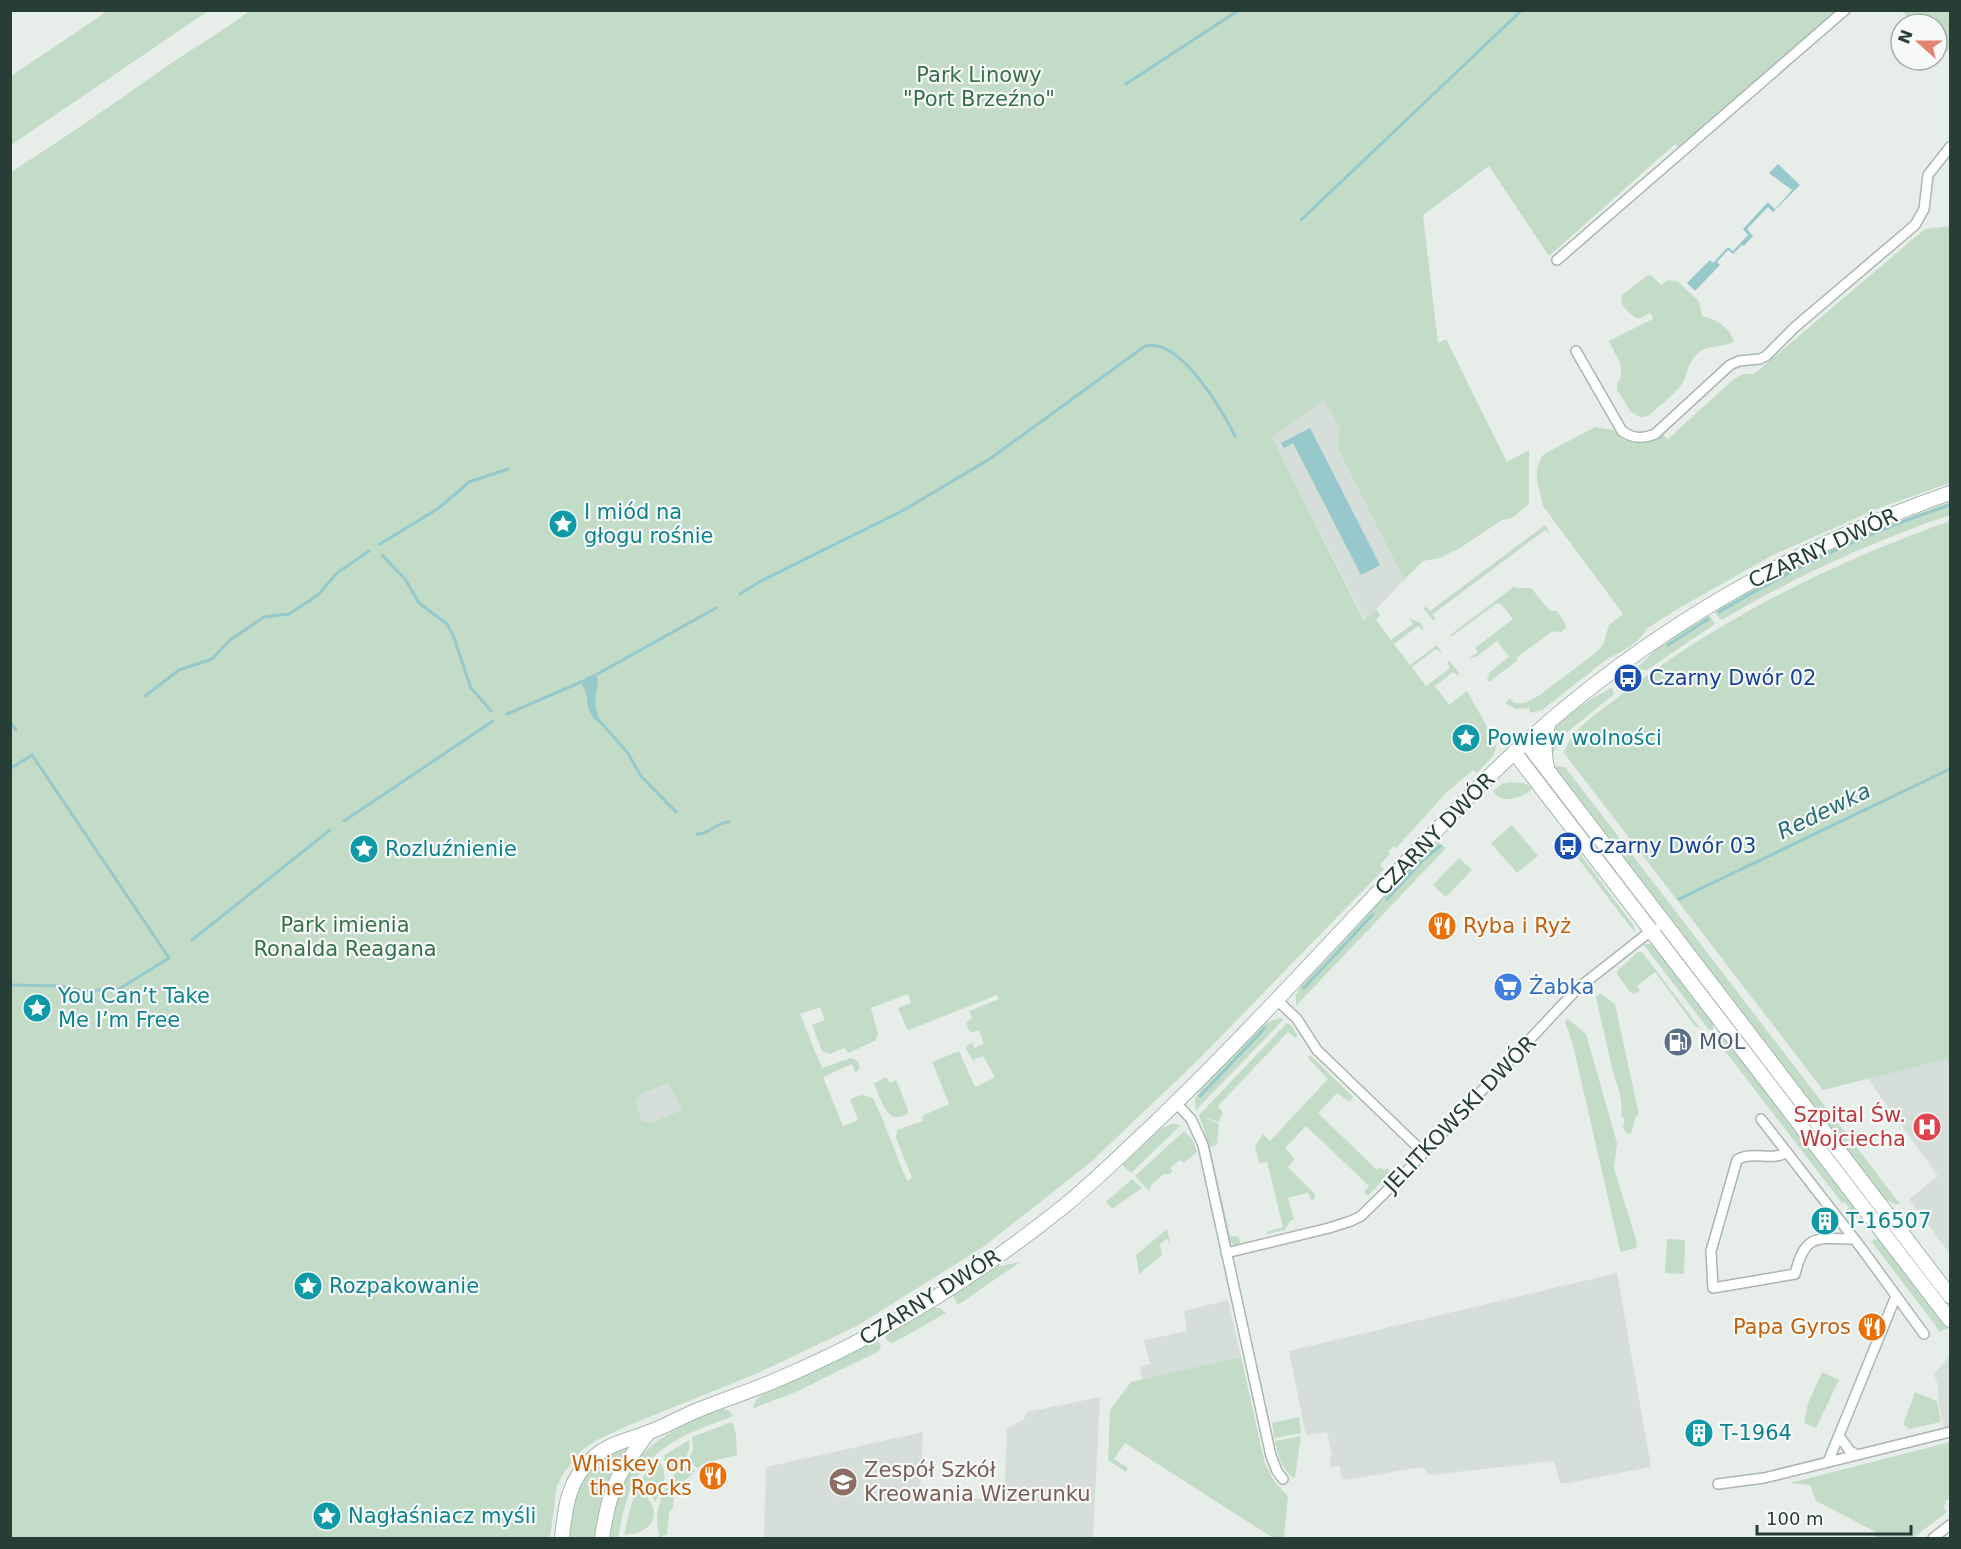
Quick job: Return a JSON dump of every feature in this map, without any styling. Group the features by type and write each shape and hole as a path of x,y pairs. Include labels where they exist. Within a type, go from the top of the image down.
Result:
{"main road":[{"name":"CZARNY DWÓR","path":"562,1539 568,1495 579,1472 605,1448 648,1433 804,1368 867,1336 926,1304 991,1261 1061,1208 1176,1103 1277,1000 1440,826 1514,752 1588,689 1661,636 1744,584 1853,531 1950,493"},
{"path":"1547,769 1543,752 1549,722"},
{"path":"1526,742 1668,927 1884,1221 1950,1320"},
{"path":"1514,752 1652,930 1884,1221 1950,1296"},
{"name":"CZARNY DWÓR","path":"602,1539 609,1502 616,1481 624,1464 648,1433"}],"street":[{"path":"1557,260 1845,10"},
{"path":"1576,351 1622,431 1634,438 1655,434 1730,365 1738,361 1760,359 1766,356 1795,327 1915,225 1924,208 1929,175 1950,147"},
{"name":"JELITKOWSKI DWÓR","path":"1226,1253 1351,1221 1372,1207 1577,989 1652,930 1668,927"},
{"path":"1277,1000 1297,1019 1317,1050 1424,1153"},
{"path":"1176,1103 1191,1119 1203,1145 1271,1456 1277,1472 1283,1479"},
{"path":"1761,1119 1924,1334"},
{"path":"1787,1152 1780,1156 1743,1156 1737,1160 1711,1251 1713,1288 1795,1275 1803,1251 1812,1241 1829,1238 1853,1239"},
{"path":"1828,1462 1896,1296"},
{"path":"1718,1484 1764,1478 1950,1432"},
{"path":"1839,1436 1850,1451 1858,1455"},
{"path":"1933,1539 1950,1525"}],"shaded area":[{"path":"1324,399 1340,428 1337,447 1404,580 1365,621 1272,437"},
{"name":"Szpital Św. Wojciecha","path":"1950,1058 1950,1254 1909,1199 1938,1176 1867,1078"},
{"path":"668,1083 682,1110 650,1123 641,1120 636,1101 642,1092"},
{"path":"1617,1273 1651,1467 1568,1483 1560,1483 1554,1461 1430,1475 1422,1467 1346,1480 1342,1478 1339,1466 1331,1467 1330,1456 1332,1456 1327,1432 1308,1435 1305,1431 1289,1351"},
{"path":"1228,1300 1241,1357 1142,1380 1140,1366 1150,1364 1144,1340 1187,1331 1184,1311"},
{"path":"1950,1356 1950,1427 1944,1429 1934,1374"},
{"name":"Zespół Szkół Kreowania Wizerunku","path":"1100,1397 1093,1538 764,1538 766,1467 923,1432 920,1496 1004,1500 1007,1428 1023,1420 1027,1412"}],"green space":[{"path":"109,10 208,11 11,145 11,76"},
{"path":"249,11 1838,11 1678,147 1675,144 1549,256 1489,166 1423,215 1438,343 1446,339 1507,462 1529,450 1529,504 1512,518 1502,520 1460,548 1439,558 1423,561 1404,580 1337,447 1340,428 1324,400 1272,437 1364,621 1377,609 1380,616 1376,620 1391,640 1413,624 1409,618 1421,623 1424,630 1418,626 1394,644 1410,665 1437,645 1442,653 1436,649 1412,667 1426,686 1450,668 1447,663 1449,661 1459,676 1453,672 1435,686 1449,705 1467,691 1490,732 1493,747 1497,744 1493,756 1477,773 1473,770 1446,793 1396,848 1394,846 1388,852 1390,854 1380,865 1384,869 1198,1060 1091,1162 983,1247 855,1327 758,1373 595,1441 581,1451 563,1474 557,1486 550,1538 11,1538 11,172","holes":["908,994 911,1003 898,1008 909,1030 997,995 999,999 969,1011 972,1018 966,1022 970,1033 979,1030 984,1044 974,1048 972,1043 966,1049 973,1060 983,1056 995,1077 975,1087 959,1051 932,1062 949,1104 922,1116 923,1121 897,1130 896,1138 912,1178 907,1181 873,1098 862,1095 850,1099 858,1120 843,1126 823,1077 852,1064 856,1073 860,1067 858,1061 851,1058 822,1068 800,1014 820,1007 825,1020 812,1025 822,1051 830,1054 844,1048 849,1053 876,1040 878,1034 871,1008","668,1083 682,1110 650,1123 641,1120 636,1101 642,1093"]},
{"path":"1950,11 1950,49 1949,12 1903,12"},
{"path":"1950,226 1950,483 1879,508 1773,555 1646,629 1635,643 1607,659 1542,710 1530,713 1529,708 1516,709 1505,703 1510,698 1514,703 1525,703 1540,695 1594,654 1603,645 1609,625 1623,614 1543,506 1537,480 1537,468 1542,456 1595,427 1613,430 1624,440 1635,443 1647,442 1662,434 1668,439 1734,379 1743,374 1754,374 1925,229"},
{"path":"1648,275 1661,285 1668,280 1677,281 1699,301 1702,316 1721,324 1734,341 1726,345 1707,348 1698,353 1676,391 1648,416 1640,417 1631,412 1617,390 1621,377 1620,363 1609,341 1653,319 1650,313 1636,318 1627,311 1621,298"},
{"path":"1950,502 1950,515 1833,562 1777,589 1722,620 1715,613 1715,610 1743,594 1801,564 1860,537"},
{"path":"1950,521 1950,1058 1823,1090 1564,753 1573,736 1594,716 1694,643 1776,596 1819,575 1862,555"},
{"path":"1545,525 1551,535 1545,530 1433,614 1436,620 1433,620 1424,609 1425,606 1430,611"},
{"path":"1515,586 1515,588 1531,588 1550,611 1557,611 1566,628 1560,633 1555,631 1550,633 1516,658 1518,660 1489,682 1487,679 1490,672 1509,657 1497,641 1476,657 1469,658 1478,652 1475,648 1513,619 1501,604 1497,603 1451,637 1450,635"},
{"path":"1707,615 1715,624 1647,670 1636,669 1656,649"},
{"path":"1612,687 1614,694 1564,735 1551,756 1551,737 1560,723 1568,715"},
{"path":"1556,766 1565,767 1900,1204 1894,1204 1884,1198 1555,768"},
{"path":"1510,782 1533,787 1523,795 1509,799 1500,797 1493,791 1502,784"},
{"path":"1512,825 1538,856 1517,873 1491,843"},
{"path":"1438,842 1446,848 1296,1006 1296,995 1302,983 1413,864"},
{"path":"1577,850 1634,926 1635,933 1574,853"},
{"path":"1459,858 1472,870 1446,897 1433,885"},
{"path":"1643,944 1656,946 1714,1023 1713,1030 1709,1030"},
{"path":"1638,952 1642,952 1700,1028 1695,1026 1655,972 1637,986 1640,991 1634,994 1629,991 1617,971"},
{"path":"1701,983 1719,1002 1873,1207"},
{"path":"1601,994 1615,1004 1639,1115 1636,1116 1631,1134 1627,1134 1623,1128 1625,1119 1621,1116 1620,1093 1596,998"},
{"path":"1279,1018 1284,1019 1196,1110 1195,1099 1199,1091 1261,1026"},
{"path":"1568,1019 1586,1034 1617,1143 1614,1168 1637,1243 1636,1248 1621,1252 1573,1045 1565,1022"},
{"path":"1287,1023 1292,1026 1297,1035 1296,1038 1288,1032 1218,1106 1223,1113 1219,1122 1203,1117 1219,1124 1217,1145 1210,1147 1230,1236 1238,1237 1240,1240 1239,1244 1234,1245 1228,1236 1199,1115"},
{"path":"1723,1037 1857,1208 1857,1215 1853,1219 1847,1210 1849,1207 1844,1202 1842,1203 1715,1038"},
{"path":"1310,1055 1353,1097 1350,1102 1337,1093 1318,1113 1377,1170 1380,1167 1384,1170 1387,1168 1390,1172 1368,1196 1364,1192 1369,1186 1306,1126 1285,1148 1295,1159 1288,1167 1315,1194 1314,1199 1311,1200 1308,1193 1288,1198 1294,1219 1290,1221 1285,1230 1267,1234 1267,1232 1283,1227 1267,1162 1259,1163 1255,1146 1263,1134 1270,1141 1328,1079 1308,1058"},
{"path":"887,1077 889,1083 896,1080 908,1110 908,1113 901,1117 895,1117 885,1109 874,1083"},
{"path":"1172,1124 1181,1125 1131,1173 1122,1165 1160,1129"},
{"path":"1184,1131 1192,1139 1197,1152 1183,1163 1180,1160 1170,1168 1173,1171 1170,1174 1164,1174 1151,1185 1149,1191 1135,1176"},
{"path":"1132,1179 1142,1188 1112,1209 1106,1202"},
{"path":"1167,1229 1169,1244 1167,1238 1160,1244 1162,1255 1139,1274 1136,1255"},
{"path":"1667,1239 1685,1240 1684,1274 1665,1273"},
{"path":"1880,1239 1948,1328 1939,1332 1871,1241"},
{"path":"1020,1262 958,1305 953,1296 957,1291 994,1267"},
{"path":"931,1308 940,1308 946,1313 893,1343 888,1342 887,1334"},
{"path":"878,1340 881,1346 879,1351 798,1391 752,1409 756,1400 766,1392"},
{"path":"1241,1357 1265,1464 1274,1481 1288,1496 1284,1538 1273,1538 1125,1443 1114,1459 1128,1468 1126,1472 1108,1460 1110,1410 1131,1382"},
{"path":"1822,1372 1839,1380 1816,1428 1804,1423 1808,1403"},
{"path":"1915,1392 1937,1401 1941,1422 1909,1429 1903,1424"},
{"path":"722,1409 728,1410 734,1416 706,1426 678,1440 653,1457 643,1468 629,1494 618,1538 608,1538 619,1489 629,1470 642,1454 677,1429"},
{"path":"1299,1417 1301,1433 1274,1438 1272,1423"},
{"path":"732,1422 736,1433 737,1455 705,1463 698,1468 689,1463 693,1449 692,1437"},
{"path":"1301,1436 1294,1478 1283,1466 1275,1441"},
{"path":"689,1440 687,1455 670,1474 663,1456"},
{"path":"1950,1442 1950,1498 1943,1506 1947,1512 1913,1538 1875,1538 1874,1531 1816,1501 1810,1485 1790,1483"},
{"path":"629,1445 608,1481 595,1538 569,1538 574,1505 582,1481 599,1462"},
{"path":"658,1460 664,1470 664,1481 655,1502 650,1494 637,1487 647,1471"},
{"path":"686,1467 695,1471 674,1491 667,1534 659,1538 657,1519 665,1489 674,1475"},
{"path":"636,1491 651,1503 654,1515 649,1526 634,1534 624,1535 630,1509"}],"water":[{"path":"1778,164 1800,185 1773,212 1768,207 1747,229 1753,236 1733,254 1728,250 1717,262 1720,265 1695,291 1687,283 1710,260 1713,263 1728,247 1733,251 1748,235 1743,229 1768,202 1775,209 1792,190 1769,173"},
{"path":"1310,428 1380,565 1361,575 1293,443 1284,448 1281,443"},
{"path":"594,674 598,678 595,702 599,718 596,721 588,706 582,685 585,678"}],"waterway":[{"path":"1126,84 1239,10"},
{"path":"1301,220 1522,10"},
{"path":"740,594 761,581 904,510 991,458 1145,346 1158,346 1172,353 1185,364 1210,394 1235,436"},
{"path":"380,544 439,508 469,482 508,469"},
{"path":"1719,612 1832,552 1920,515 1950,505"},
{"path":"145,696 179,670 212,659 230,640 264,617 289,614 318,595 337,573 369,551"},
{"path":"382,555 405,579 419,603 447,624 471,688 491,711"},
{"path":"592,677 716,608"},
{"path":"1668,645 1708,619"},
{"path":"507,714 583,681"},
{"path":"596,717 627,752 641,776 676,812"},
{"path":"344,821 493,721"},
{"path":"10,722 16,730"},
{"path":"10,769 32,755 169,958"},
{"name":"Redewka","path":"1679,899 1950,769"},
{"path":"697,834 705,833 729,822"},
{"path":"192,940 330,830"},
{"path":"1387,899 1422,861 1440,846"},
{"path":"1304,988 1373,914"},
{"path":"12,985 60,986 83,991 119,989 169,958"},
{"path":"1200,1096 1265,1028"}],"place":[{"name":"I miód na głogu rośnie","path":"563,524"},
{"name":"Czarny Dwór 02","path":"1628,678"},
{"name":"Powiew wolności","path":"1466,738"},
{"name":"Czarny Dwór 03","path":"1568,846"},
{"name":"Rozluźnienie","path":"364,849"},
{"name":"Ryba i Ryż","path":"1442,926"},
{"name":"Żabka","path":"1508,987"},
{"name":"You Can’t Take Me I’m Free","path":"37,1008"},
{"name":"MOL","path":"1678,1042"},
{"name":"Szpital Św. Wojciecha","path":"1927,1127"},
{"name":"T-16507","path":"1825,1221"},
{"name":"Rozpakowanie","path":"308,1286"},
{"name":"Papa Gyros","path":"1872,1327"},
{"name":"T-1964","path":"1699,1433"},
{"name":"Whiskey on the Rocks","path":"713,1476"},
{"name":"Zespół Szkół Kreowania Wizerunku","path":"843,1482"},
{"name":"Nagłaśniacz myśli","path":"327,1516"}],"park label":[{"name":"Park Linowy \"Port Brzeźno\"","path":"979,87"},
{"name":"Park imienia Ronalda Reagana","path":"345,937"}]}
